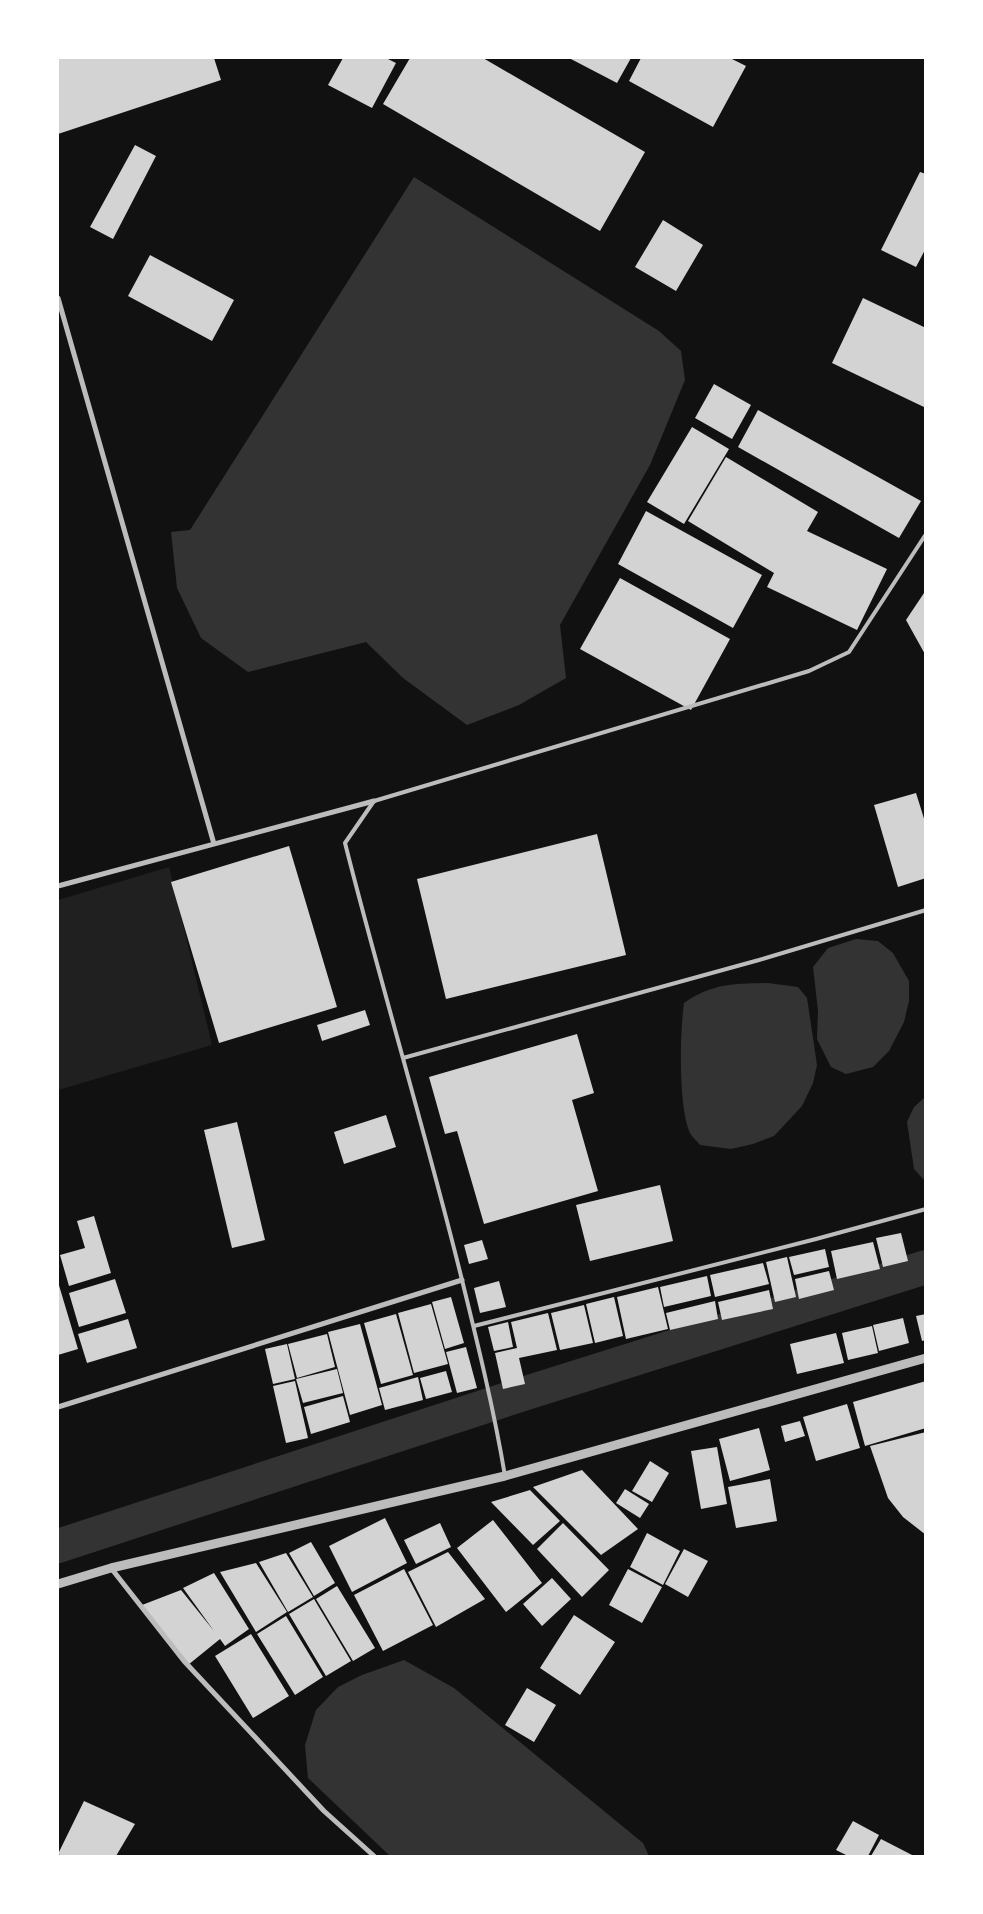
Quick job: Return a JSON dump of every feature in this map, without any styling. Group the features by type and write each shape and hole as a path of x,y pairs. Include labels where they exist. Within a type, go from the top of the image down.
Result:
{"street":[{"path":"58,298 214,844"},
{"path":"58,886 374,801"},
{"path":"58,1407 462,1280"},
{"path":"58,1584 111,1568 505,1476 926,1358"},
{"path":"111,1568 184,1661 324,1811 374,1856"}],"lane":[{"path":"505,1476 497,1426 474,1326 404,1058 372,951 345,843 374,801 809,672 849,652 926,534"},
{"path":"404,1058 759,960 926,910"},
{"path":"474,1326 926,1209"}],"shaded area":[{"path":"414,177 659,331 681,351 685,380 650,465 560,625 566,678 519,705 467,725 403,678 366,642 248,672 201,638 177,588 171,532 190,530"},
{"path":"169,867 212,1045 58,1090 58,900"},
{"path":"856,939 878,941 893,953 909,981 909,1001 904,1022 889,1051 873,1067 846,1074 831,1067 817,1039 818,1011 813,967 828,948"},
{"path":"768,983 798,987 807,998 817,1065 813,1083 802,1106 774,1136 753,1144 731,1149 700,1145 690,1133 683,1105 681,1050 684,1003 695,996 715,988 735,984"},
{"path":"925,1097 925,1181 914,1169 907,1122 914,1107"},
{"path":"404,1660 454,1688 643,1843 649,1856 390,1856 308,1778 305,1745 316,1710 338,1687 362,1675"}],"building":[{"path":"214,58 221,80 58,134 58,59"},
{"path":"343,58 386,58 396,63 372,108 328,85"},
{"path":"410,58 483,58 645,152 600,231 383,104"},
{"path":"569,58 631,58 617,83"},
{"path":"641,58 730,58 746,66 713,127 629,81"},
{"path":"135,145 156,156 113,239 90,227"},
{"path":"920,172 926,174 926,248 916,267 881,250"},
{"path":"663,220 703,245 676,291 635,267"},
{"path":"150,255 234,300 212,341 128,296"},
{"path":"863,298 926,328 926,408 832,363"},
{"path":"714,384 751,405 732,439 695,418"},
{"path":"758,410 921,501 899,538 738,447"},
{"path":"692,427 729,449 684,524 647,502"},
{"path":"726,457 818,512 807,531 887,569 857,630 767,587 774,573 688,521"},
{"path":"646,511 762,575 733,628 618,564"},
{"path":"620,578 730,639 691,710 580,649"},
{"path":"926,590 926,656 906,620"},
{"path":"916,793 926,825 926,878 898,887 874,805"},
{"path":"597,834 626,955 446,999 417,879"},
{"path":"289,846 337,1007 219,1043 171,882"},
{"path":"365,1010 370,1025 322,1041 317,1025"},
{"path":"577,1034 594,1093 572,1100 598,1191 484,1224 457,1131 445,1134 429,1077"},
{"path":"386,1115 396,1147 344,1164 334,1132"},
{"path":"237,1122 265,1240 232,1248 204,1130"},
{"path":"660,1185 673,1241 590,1261 576,1205"},
{"path":"94,1216 111,1273 69,1286 60,1255 85,1248 77,1221"},
{"path":"901,1233 908,1261 883,1267 876,1238"},
{"path":"482,1240 488,1259 469,1264 464,1245"},
{"path":"873,1242 880,1269 837,1279 831,1251"},
{"path":"825,1249 829,1267 794,1275 789,1257"},
{"path":"787,1257 796,1297 775,1302 766,1262"},
{"path":"763,1263 769,1284 715,1297 710,1275"},
{"path":"829,1271 834,1290 799,1299 795,1279"},
{"path":"707,1276 711,1296 664,1307 660,1287"},
{"path":"115,1279 126,1313 79,1327 69,1293"},
{"path":"499,1281 506,1307 480,1313 474,1288"},
{"path":"58,1282 78,1349 58,1355"},
{"path":"658,1287 668,1329 626,1339 617,1297"},
{"path":"769,1290 773,1309 722,1320 718,1302"},
{"path":"451,1297 464,1343 445,1349 432,1302"},
{"path":"614,1297 623,1336 595,1343 586,1304"},
{"path":"715,1301 718,1319 670,1330 666,1313"},
{"path":"431,1304 448,1364 414,1373 398,1313"},
{"path":"584,1305 593,1343 560,1350 551,1313"},
{"path":"548,1313 557,1350 519,1358 525,1384 503,1389 495,1353 517,1348 511,1322"},
{"path":"396,1314 413,1375 381,1384 364,1323"},
{"path":"926,1314 926,1340 922,1341 916,1316"},
{"path":"903,1318 909,1343 879,1351 873,1325"},
{"path":"128,1319 137,1348 87,1363 78,1334"},
{"path":"508,1322 513,1347 494,1351 488,1327"},
{"path":"360,1324 382,1405 350,1415 328,1332"},
{"path":"872,1326 878,1353 848,1360 842,1333"},
{"path":"836,1333 844,1363 797,1374 790,1344"},
{"path":"327,1334 335,1367 297,1378 288,1344"},
{"path":"287,1344 295,1379 273,1384 265,1349"},
{"path":"466,1347 477,1388 457,1393 446,1352"},
{"path":"337,1369 343,1393 303,1403 296,1379"},
{"path":"446,1371 452,1392 426,1399 420,1378"},
{"path":"418,1377 423,1400 385,1410 379,1388"},
{"path":"295,1381 308,1438 286,1443 273,1386"},
{"path":"926,1381 926,1428 865,1446 853,1402"},
{"path":"343,1396 350,1422 311,1434 304,1407"},
{"path":"847,1404 860,1448 816,1461 803,1417"},
{"path":"800,1421 805,1436 785,1442 781,1426"},
{"path":"759,1428 770,1470 730,1481 719,1439"},
{"path":"926,1432 926,1535 903,1517 888,1498 870,1446"},
{"path":"717,1447 727,1504 701,1509 691,1451"},
{"path":"650,1461 669,1473 652,1502 632,1491"},
{"path":"582,1470 638,1529 601,1555 533,1487"},
{"path":"770,1479 777,1521 736,1528 728,1487"},
{"path":"625,1489 649,1504 640,1518 616,1503"},
{"path":"530,1490 560,1521 533,1545 491,1502"},
{"path":"385,1518 407,1563 352,1592 329,1546"},
{"path":"493,1520 542,1583 506,1612 457,1548"},
{"path":"440,1523 451,1547 416,1564 404,1540"},
{"path":"563,1523 609,1570 582,1597 537,1549"},
{"path":"647,1533 680,1551 663,1585 630,1567"},
{"path":"311,1542 335,1583 314,1596 289,1553"},
{"path":"684,1549 708,1561 688,1597 665,1584"},
{"path":"448,1552 485,1599 436,1627 408,1572"},
{"path":"286,1553 313,1597 288,1612 259,1562"},
{"path":"256,1563 287,1612 256,1632 220,1572"},
{"path":"404,1569 433,1625 383,1651 354,1595"},
{"path":"628,1569 662,1587 642,1623 609,1605"},
{"path":"214,1573 249,1629 225,1646 220,1639 188,1665 142,1605 181,1590 214,1631 183,1588"},
{"path":"552,1578 571,1599 542,1626 523,1604"},
{"path":"337,1586 375,1648 353,1661 316,1599"},
{"path":"314,1599 351,1661 326,1676 289,1614"},
{"path":"574,1615 615,1642 580,1695 540,1668"},
{"path":"286,1616 323,1677 295,1695 257,1634"},
{"path":"251,1634 289,1696 253,1718 215,1656"},
{"path":"527,1688 556,1705 534,1742 505,1725"},
{"path":"84,1801 135,1824 116,1856 62,1856 58,1854"},
{"path":"853,1821 879,1835 868,1856 848,1856 836,1850"},
{"path":"881,1839 914,1856 871,1856"}],"waterway":[{"path":"58,1546 523,1394 926,1267"}]}
